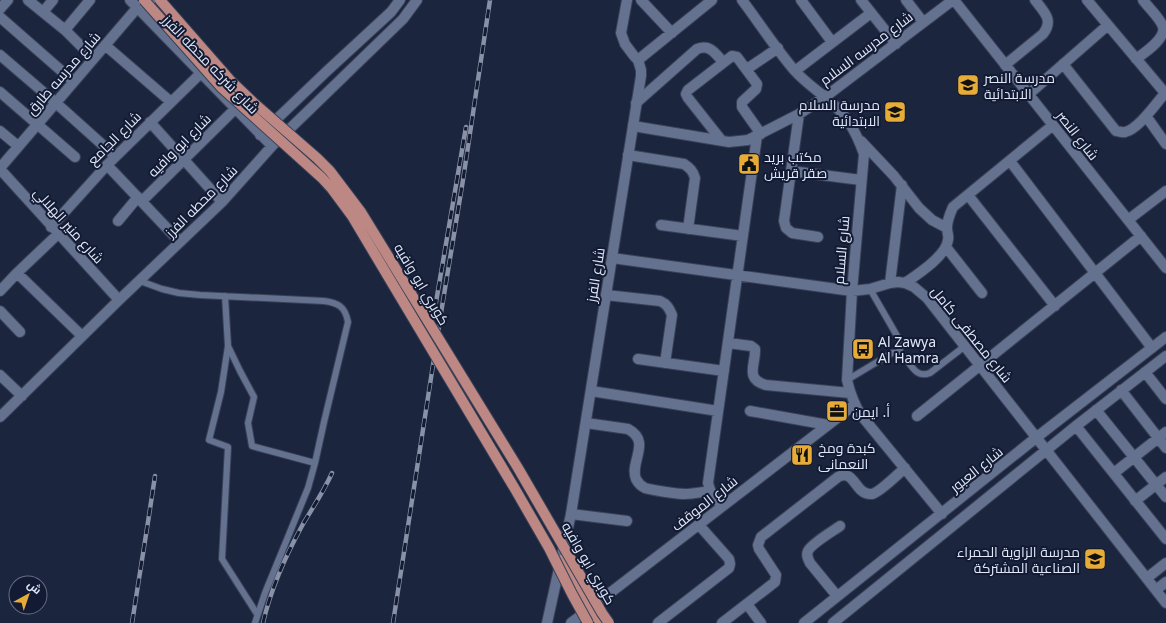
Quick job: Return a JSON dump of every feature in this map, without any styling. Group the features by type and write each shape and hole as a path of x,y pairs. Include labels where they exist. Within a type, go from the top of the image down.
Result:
{"main road":[{"name":"كوبري ابو وافيه","path":"160,0 230,80 330,171 361,212 518,468 608,623"},
{"name":"كوبري ابو وافيه","path":"141,4 221,87 322,178 352,216 515,488 549,548 588,623"},
{"path":"561,560 590,608 601,623"}],"street":[{"path":"0,9 8,0"},
{"path":"28,0 64,30 93,58"},
{"path":"43,12 54,0"},
{"path":"64,30 90,0"},
{"name":"شارع شركه محطه الفرز","path":"130,0 141,4 201,73 272,146"},
{"name":"شارع مدرسه طارق","path":"0,168 73,81 141,4 151,0"},
{"path":"260,135 391,12 400,0"},
{"name":"شارع محطه الفرز","path":"0,417 119,300 222,202 272,146 403,19 417,0"},
{"path":"627,0 621,33 622,38 638,60 708,1"},
{"path":"641,0 672,32"},
{"name":"شارع السلام","path":"742,0 795,71 808,85 825,97 839,110 850,123 858,138 864,154 852,291 848,380 850,393 854,405 861,415 942,514"},
{"path":"801,0 832,42"},
{"path":"861,0 896,44"},
{"path":"906,0 923,22"},
{"name":"شارع مدرسه السلام","path":"633,126 729,142 748,140 799,114 825,97 953,0"},
{"name":"شارع النصر","path":"953,0 1166,268"},
{"path":"1005,65 1047,29 1048,22 1046,15 1035,0"},
{"path":"1063,64 1116,130 1123,132 1131,130 1146,116 1165,92 1087,0"},
{"path":"1136,59 1160,39 1163,35 1164,29 1162,23 1143,0"},
{"path":"795,71 871,13"},
{"path":"0,17 73,81"},
{"path":"1029,94 1108,25"},
{"path":"361,40 371,50"},
{"path":"105,45 171,102"},
{"path":"636,103 702,47 712,50 723,62"},
{"path":"747,69 778,48"},
{"path":"0,55 115,156"},
{"path":"722,141 686,94 688,90 723,62 730,57 735,56 756,81 757,86 755,91 741,104 759,135 708,483 710,491 723,506"},
{"name":"شارع الفرز","path":"547,623 572,514 641,76 638,60"},
{"name":"شارع الجامع","path":"0,291 55,230 115,156 201,73"},
{"path":"0,92 75,157"},
{"name":"شارع ابو وافيه","path":"118,221 140,199 184,160 235,109"},
{"path":"799,114 784,221 786,228 792,233 818,237"},
{"path":"1146,116 1166,144"},
{"path":"150,122 222,202"},
{"path":"612,258 852,291 870,289 890,283 906,283 939,256 946,247 948,240 948,217 953,207 1053,126"},
{"path":"0,131 18,146"},
{"path":"858,138 902,185 919,208 932,220 947,228"},
{"path":"628,154 684,164 693,172 695,178 688,229"},
{"path":"1010,161 1152,348"},
{"path":"107,165 180,242"},
{"name":"شارع منير الهلالي","path":"0,168 119,300"},
{"path":"791,171 861,180"},
{"path":"890,283 902,185"},
{"path":"1128,220 1166,191"},
{"path":"968,195 1055,306"},
{"path":"661,225 743,236"},
{"path":"917,416 1141,236"},
{"path":"946,247 982,293"},
{"path":"17,273 82,336"},
{"name":"شارع مصطفى كامل","path":"906,283 914,287 927,298 1166,603"},
{"path":"606,294 660,301 670,308 672,314 665,362"},
{"path":"0,311 20,332"},
{"name":"شارع العبور","path":"804,623 1037,437 1166,337"},
{"path":"728,343 751,346 755,349 752,373 754,377 762,384 850,393"},
{"path":"833,623 1076,426 1166,356"},
{"path":"638,359 724,371"},
{"path":"1145,372 1166,399"},
{"path":"0,375 22,396"},
{"path":"1121,390 1162,435 1166,448"},
{"path":"591,391 718,411"},
{"name":"شارع الموقف","path":"571,623 854,405"},
{"path":"1096,410 1166,497"},
{"path":"750,411 828,425"},
{"path":"586,423 628,429 637,436 639,442 635,474 636,480 640,485 646,488 684,494 710,491"},
{"path":"1076,426 1166,540"},
{"path":"1114,473 1162,435"},
{"path":"722,623 772,584 776,578 775,572 759,549 758,545 762,537 838,477 843,475 848,476 859,489 865,493 872,494 879,491 905,468"},
{"path":"1135,501 1166,477"},
{"path":"572,514 627,521"},
{"path":"660,622 728,568 730,564 729,560 699,524"},
{"path":"837,596 810,563 807,557 808,551 812,546 840,526"},
{"path":"1147,578 1166,563"},
{"path":"1156,590 1166,582"},
{"path":"747,604 761,623"}],"lane":[{"path":"140,281 179,293 324,301 335,303 342,308 347,315 348,322 308,488 265,593 255,623"},
{"path":"870,289 900,341 900,349 898,353"},
{"path":"225,296 228,346 221,392 209,440 228,447 222,559 258,614"},
{"path":"228,346 254,397 248,423 252,446 315,463"},
{"path":"848,380 892,353 898,353 905,358 919,374 927,375 965,346"}],"railway":[{"path":"393,623 490,0"},
{"path":"435,308 466,127"},
{"path":"263,623 270,597 285,560 303,524 332,473"},
{"path":"132,623 155,476"}],"place":[{"name":"مدرسة النصر الابتدائية","path":"968,85"},
{"name":"مدرسة السلام الابتدائية","path":"895,112"},
{"name":"مكتب بريد صقر قريش","path":"749,164"},
{"name":"Al Zawya Al Hamra","path":"863,349"},
{"name":"أ. ايمن","path":"837,411"},
{"name":"كبدة ومخ النعمانى","path":"802,455"},
{"name":"مدرسة الزاوية الحمراء الصناعية المشتركة","path":"1095,559"}]}
